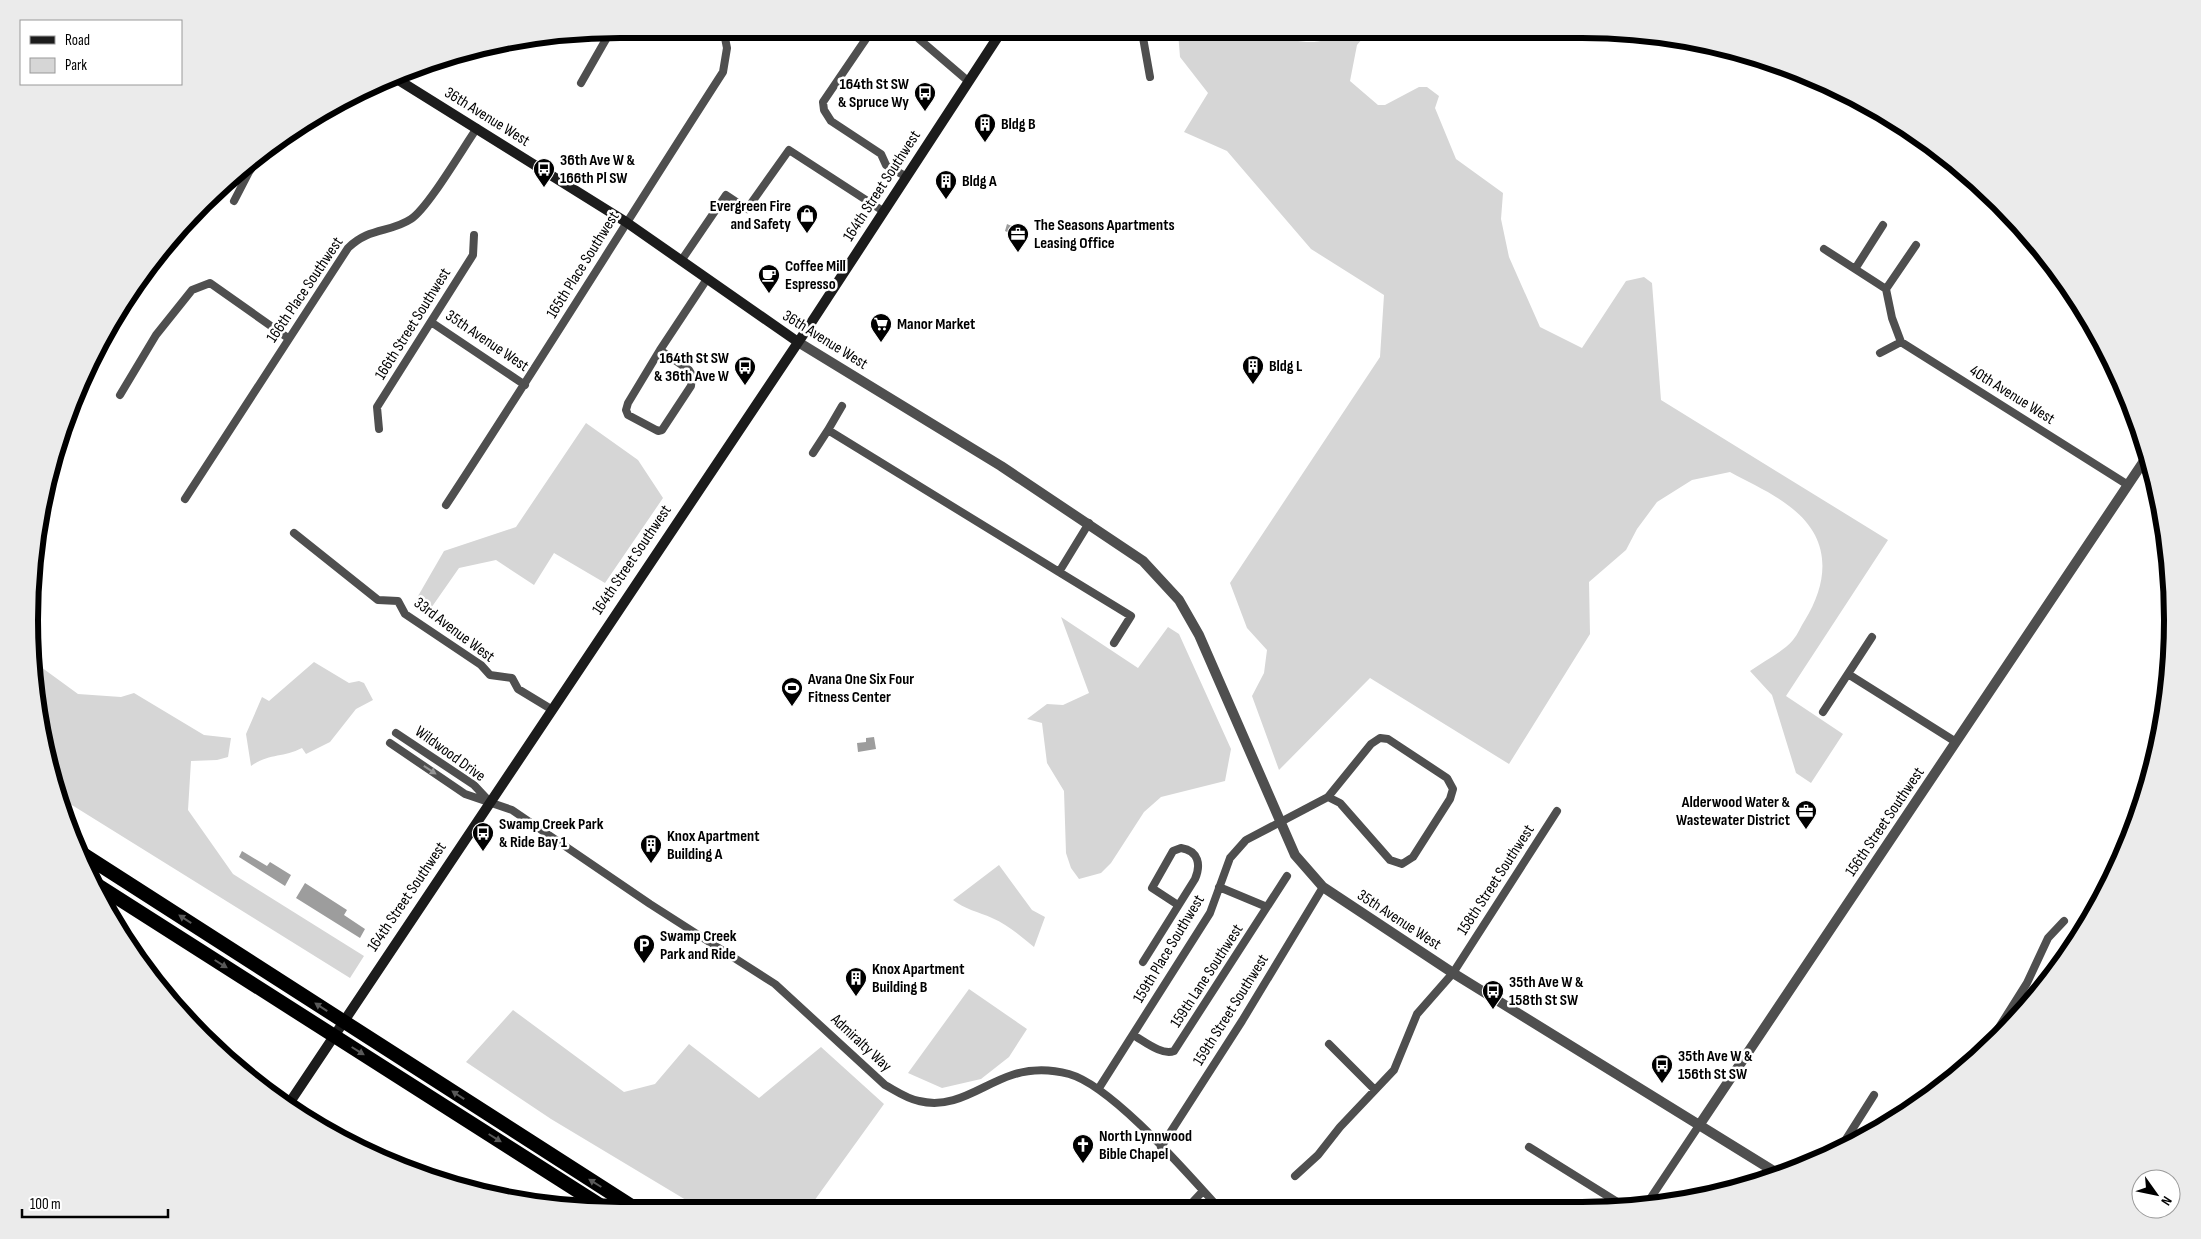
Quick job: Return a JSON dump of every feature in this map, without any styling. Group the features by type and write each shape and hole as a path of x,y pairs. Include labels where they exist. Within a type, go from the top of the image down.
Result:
{"highway":[{"path":"89,858 625,1202"},
{"path":"104,890 593,1201"}],"main road":[{"name":"164th Street Southwest","path":"291,1100 798,342 997,37"},
{"name":"36th Avenue West","path":"400,81 626,222 798,342"}],"street":[{"name":"165th Place Southwest","path":"446,505 525,385 626,222 723,72 727,48 725,37"},
{"path":"867,37 823,102 824,110 831,121 881,154 886,165 905,176"},
{"path":"918,37 968,81"},
{"path":"1143,37 1150,77"},
{"path":"581,83 607,38"},
{"name":"166th Place Southwest","path":"185,499 348,248 357,239 371,232 412,219 425,204 477,128"},
{"path":"681,261 726,195 747,209 789,150 883,211"},
{"path":"234,201 250,170"},
{"path":"1855,269 1883,225"},
{"name":"166th Street Southwest","path":"379,428 377,407 473,255 474,235"},
{"path":"1886,289 1916,245"},
{"path":"1824,249 1886,289 1892,318 1901,342 1880,354"},
{"path":"660,350 689,370 692,380 662,430 658,431 628,415 626,410 632,395 660,350 707,279"},
{"path":"120,395 156,335 192,290 210,283 288,338"},
{"name":"35th Avenue West","path":"431,322 525,385"},
{"name":"36th Avenue West","path":"798,342 1090,523 1143,561"},
{"name":"40th Avenue West","path":"1901,342 2128,485"},
{"path":"813,453 842,406"},
{"path":"828,430 1131,616 1114,643"},
{"name":"156th Street Southwest","path":"1651,1197 2142,463"},
{"path":"1059,572 1090,523"},
{"name":"33rd Avenue West","path":"294,533 378,600 398,601 405,614 482,665 490,675 512,678 518,689 551,709"},
{"name":"35th Avenue West","path":"1143,561 1179,600 1199,635 1295,855 1323,887 1453,973 1772,1170"},
{"path":"1823,712 1872,637"},
{"path":"1848,674 1956,742"},
{"name":"Wildwood Drive","path":"396,733 474,785 489,802"},
{"name":"159th Place Southwest","path":"1099,1088 1210,913 1230,858 1246,840 1280,824 1328,797 1371,744 1380,738 1388,739 1447,778 1453,789 1450,799 1413,857 1402,864 1390,860 1340,802 1328,797"},
{"name":"Wildwood Drive","path":"390,743 465,794 489,802"},
{"name":"Admiralty Way","path":"489,802 512,810 626,888 775,984 885,1085 919,1101 939,1103 963,1098 1013,1075 1042,1070 1070,1074 1099,1088 1161,1147 1213,1202"},
{"name":"158th Street Southwest","path":"1296,1176 1318,1155 1394,1070 1417,1014 1453,973 1557,811"},
{"path":"1143,962 1178,905 1199,870 1199,862 1195,856 1181,848 1173,851 1152,888 1178,905"},
{"name":"159th Lane Southwest","path":"1133,1035 1169,1054 1174,1051 1287,876"},
{"path":"1220,887 1267,907"},
{"name":"159th Street Southwest","path":"1161,1147 1242,1020 1323,887"},
{"path":"2005,1018 2027,983 2048,938 2064,921"},
{"path":"1329,1044 1375,1090"},
{"path":"1848,1136 1874,1095"},
{"path":"1529,1147 1614,1200"},
{"path":"1193,1202 1203,1191"}],"green space":[{"path":"1178,37 1292,37 1294,40 1318,42 1332,37 1364,37 1357,45 1350,81 1378,105 1385,105 1419,87 1427,87 1439,96 1435,108 1456,159 1503,193 1501,219 1509,257 1540,327 1582,348 1626,281 1644,277 1652,283 1661,400 1888,540 1786,696 1843,734 1811,783 1796,773 1772,695 1750,671 1789,644 1795,638 1805,620 1819,589 1822,574 1822,559 1819,545 1813,531 1803,518 1789,506 1768,492 1730,472 1692,480 1657,502 1637,529 1626,550 1589,582 1590,634 1509,764 1370,678 1279,770 1252,696 1264,673 1267,650 1247,628 1230,583 1380,357 1384,295 1311,249 1227,151 1184,132 1208,93 1180,57"},
{"path":"586,423 638,460 663,498 605,583 554,553 534,585 496,560 459,568 429,611 414,603 444,551 516,527"},
{"path":"1061,617 1138,668 1168,627 1179,634 1231,749 1225,781 1161,797 1144,812 1111,863 1101,873 1079,879 1071,868 1066,853 1064,791 1047,763 1042,723 1027,719 1047,704 1063,705 1089,693"},
{"path":"314,662 349,683 359,681 364,683 373,700 356,709 330,742 306,754 302,748 264,759 251,766 246,734 262,697 269,701"},
{"path":"40,666 78,694 121,697 134,693 204,735 231,738 228,757 217,760 191,761 188,810 233,874 364,956 350,978 66,802 49,733 42,695"},
{"path":"999,865 1032,910 1045,917 1034,947 1003,924 953,900"},
{"path":"969,989 1027,1029 1009,1057 981,1079 942,1088 908,1073"},
{"path":"513,1010 624,1092 655,1084 689,1044 759,1098 821,1047 884,1104 813,1202 689,1202 551,1119 466,1062"}],"shaded area":[{"path":"1007,224 1023,231 1021,238 1005,231"},
{"path":"874,737 876,749 858,752 857,743 866,742 866,738"},
{"path":"242,851 267,866 270,862 291,875 285,886 239,857"},
{"path":"305,883 347,910 344,915 365,929 360,938 296,898"}],"place":[{"name":"164th St SW & Spruce Wy","path":"925,112"},
{"name":"Bldg B","path":"985,143"},
{"name":"36th Ave W & 166th Pl SW","path":"544,188"},
{"name":"Bldg A","path":"946,200"},
{"name":"Evergreen Fire and Safety","path":"807,234"},
{"name":"The Seasons Apartments Leasing Office","path":"1018,253"},
{"name":"Coffee Mill Espresso","path":"769,294"},
{"name":"Manor Market","path":"881,343"},
{"name":"Bldg L","path":"1253,385"},
{"name":"164th St SW & 36th Ave W","path":"745,386"},
{"name":"Avana One Six Four Fitness Center","path":"792,707"},
{"name":"Alderwood Water & Wastewater District","path":"1806,830"},
{"name":"Swamp Creek Park & Ride Bay 1","path":"483,852"},
{"name":"Knox Apartment Building A","path":"651,864"},
{"name":"Swamp Creek Park and Ride","path":"644,964"},
{"name":"Knox Apartment Building B","path":"856,997"},
{"name":"35th Ave W & 158th St SW","path":"1493,1010"},
{"name":"35th Ave W & 156th St SW","path":"1662,1084"},
{"name":"North Lynnwood Bible Chapel","path":"1083,1164"}]}
